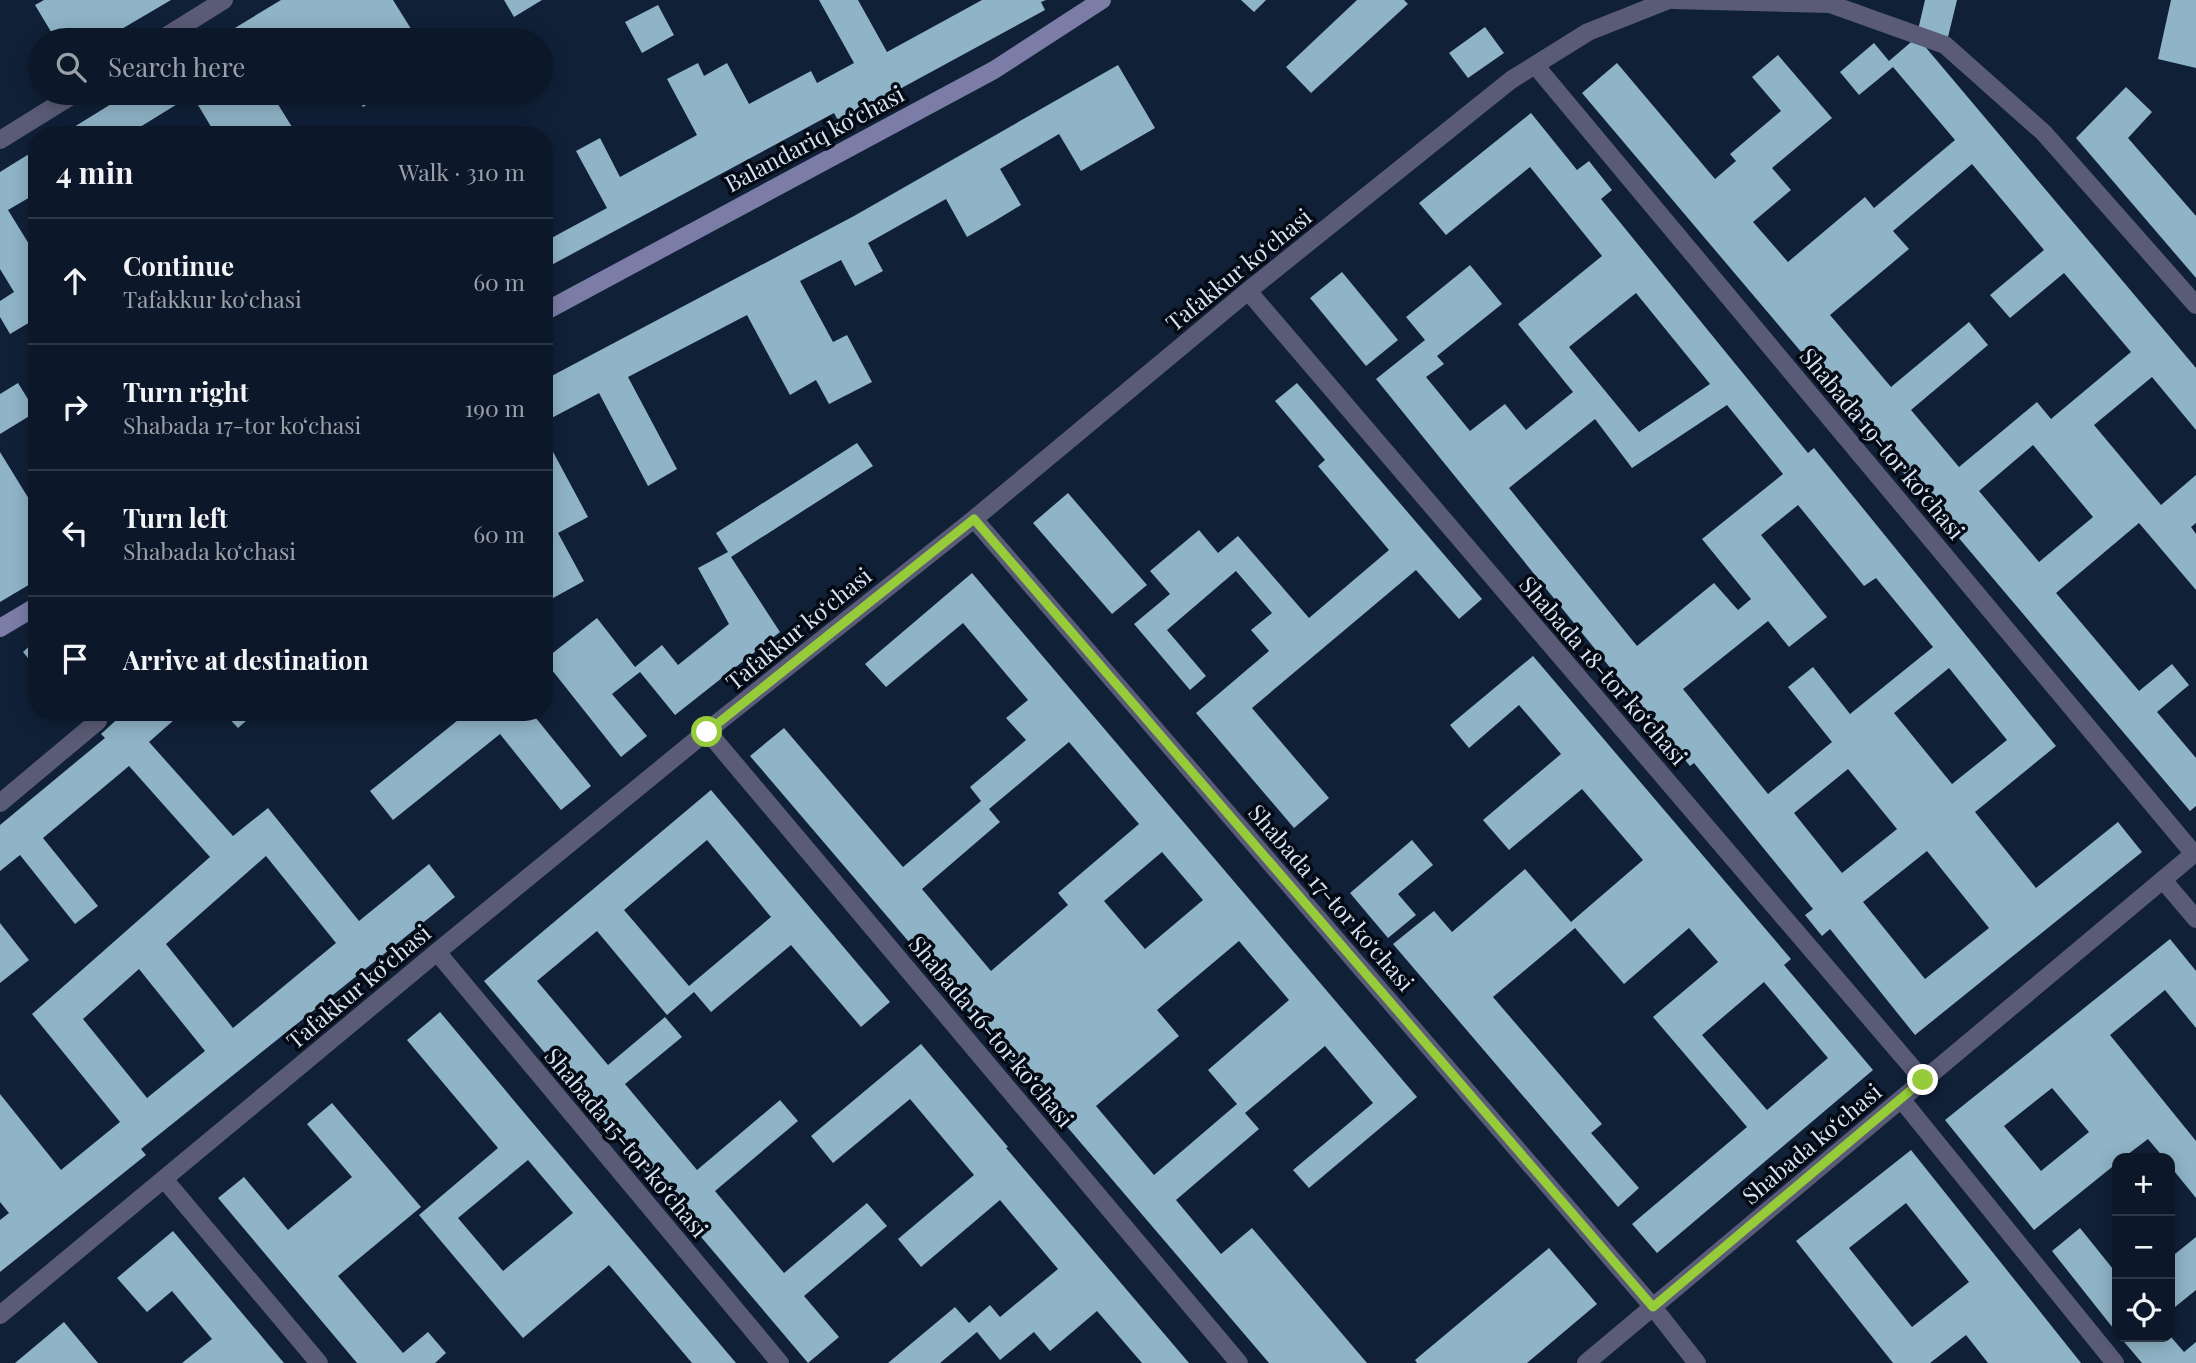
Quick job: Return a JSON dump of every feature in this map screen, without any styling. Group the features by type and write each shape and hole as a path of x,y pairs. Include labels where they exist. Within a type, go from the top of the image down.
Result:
{"street":[{"path":"179,28 224,0"},
{"name":"Balandariq koʻchasi","path":"553,307 994,70 1102,0"},
{"path":"1671,0 1830,4 1945,45 2043,133 2196,305"},
{"name":"Tafakkur koʻchasi","path":"0,1315 437,952 974,519 1248,291 1511,80 1588,32 1671,0"},
{"name":"Shabada 19-tor koʻchasi","path":"1535,65 2195,853"},
{"path":"0,140 57,105"},
{"name":"Shabada 18-tor koʻchasi","path":"1248,291 1923,1080"},
{"name":"Shabada 17-tor koʻchasi","path":"974,519 1653,1307 1697,1363"},
{"path":"0,628 28,611"},
{"path":"0,803 97,721"},
{"name":"Shabada 16-tor koʻchasi","path":"707,732 1240,1363"},
{"name":"Shabada koʻchasi","path":"1586,1363 2195,853"},
{"path":"2163,880 2196,919"},
{"name":"Shabada 15-tor koʻchasi","path":"437,952 780,1363"},
{"path":"1901,1100 2115,1363"},
{"path":"164,1178 318,1363"}],"building":[{"path":"44,0 171,0 123,28 49,28 35,5"},
{"path":"281,0 393,0 410,28 235,28"},
{"path":"504,0 542,0 514,17"},
{"path":"819,0 858,0 887,52 982,0 1046,0 1041,2 1045,10 839,122 834,113 553,264 553,237 607,208 576,151 600,138 620,177 697,135 667,79 698,63 704,76 727,63 749,104 811,71 817,83 854,63"},
{"path":"1241,0 1266,0 1254,12"},
{"path":"1357,0 1404,0 1408,4 1311,93 1286,67"},
{"path":"1925,0 1957,0 1948,37 1918,30"},
{"path":"2171,0 2196,0 2196,68 2158,59"},
{"path":"658,5 674,35 642,53 625,22"},
{"path":"1485,27 1504,53 1468,78 1449,53"},
{"path":"1917,37 2196,368 2196,430 2152,377 2094,425 2161,505 2196,475 2196,523 2191,527 2196,534 2196,590 2139,523 2056,593 2139,691 2172,664 2189,685 2157,712 2196,758 2196,806 2190,811 1582,93 1617,63 1715,179 1736,161 1730,154 1781,111 1752,77 1778,55 1832,118 1772,168 1791,190 1753,222 1788,262 1865,197 1874,208 1955,140 1893,67 1859,95 1840,72 1874,43 1889,61","holes":["1972,164 2044,250 1990,295 2010,318 2064,273 2131,352 2051,419 2037,402 1959,467 1911,410 1988,345 1969,322 1891,387 1830,315 1909,249 1893,231","2033,445 2093,517 2039,562 1979,491"]},
{"path":"1118,65 1155,128 1081,171 1059,134 1000,169 1021,205 967,237 946,199 868,243 883,271 855,286 841,260 800,281 833,342 847,335 872,382 829,404 816,380 790,395 747,315 628,377 677,469 648,486 599,393 553,417 553,375 854,216"},
{"path":"2126,87 2152,112 2128,138 2196,216 2196,278 2076,138"},
{"path":"110,105 176,105 142,126 76,126"},
{"path":"198,105 278,105 291,126 211,126"},
{"path":"1531,113 1577,170 1589,161 1612,190 1601,199 1808,453 1814,448 2056,746 1975,812 2036,888 2118,822 2142,852 1915,1035 1830,929 1822,936 1805,915 1813,909 1694,763 1690,766 1376,379 1425,340 1406,317 1470,265 1502,304 1437,356 1444,364 1426,377 1470,431 1505,404 1526,430 1573,392 1518,324 1602,256 1530,167 1446,235 1419,203","holes":["1636,293 1710,384 1639,432 1569,347","1727,405 1783,474 1702,539 1751,599 1738,610 1714,583 1637,646 1509,488 1595,419 1632,468","1798,505 1864,586 1876,578 1933,647 1850,714 1813,667 1788,687 1832,742 1768,794 1683,689 1768,621 1789,647 1827,617 1761,535","1949,668 2007,740 1952,784 1894,713","1848,769 1897,829 1842,873 1794,813","1927,851 1989,928 1925,979 1863,902"]},
{"path":"28,155 28,198 8,210 28,242 28,323 10,334 0,317 0,301 14,292 0,269 0,172"},
{"path":"1342,272 1398,340 1366,366 1310,298"},
{"path":"18,383 28,399 28,417 0,434 0,394"},
{"path":"1297,383 1482,599 1459,619 1416,570 1252,708 1329,798 1294,828 1196,713 1269,651 1251,630 1272,613 1236,571 1167,630 1206,676 1190,690 1134,624 1170,594 1150,571 1199,530 1218,553 1238,536 1309,618 1389,550 1318,466 1325,460 1275,401"},
{"path":"857,443 873,466 731,557 780,632 675,715 640,672 612,694 647,736 621,757 553,671 553,653 597,618 635,667 662,645 678,665 729,624 698,568 728,552 716,533"},
{"path":"0,452 28,497 28,585 0,602"},
{"path":"553,452 588,517 558,533 584,581 553,598"},
{"path":"1068,493 1147,585 1112,614 1033,523"},
{"path":"972,573 1417,1097 1309,1188 1293,1170 1373,1103 1325,1046 1245,1113 1259,1129 1176,1200 1221,1254 1252,1228 1367,1363 1269,1363 750,756 784,728 903,867 981,801 970,787 1026,740 1006,718 1028,700 963,623 886,687 865,664","holes":["1069,742 1139,824 1058,893 1068,905 991,971 922,889 1000,822 989,809","1162,852 1203,900 1145,949 1104,901","1239,941 1289,1000 1208,1070 1237,1104 1154,1175 1096,1106 1179,1036 1157,1010"]},
{"path":"1533,656 1791,959 1784,965 1873,1070 1657,1253 1632,1224 1747,1127 1653,1017 1718,962 1689,928 1624,984 1575,928 1493,997 1602,1124 1591,1133 1639,1188 1618,1207 1393,944 1434,911 1452,932 1525,869 1571,922 1643,860 1582,789 1509,850 1483,820 1561,754 1519,705 1469,748 1450,725","holes":["1764,982 1828,1058 1767,1110 1702,1035"]},
{"path":"115,721 173,721 149,742 233,836 268,808 359,921 429,864 455,897 141,1149 146,1155 0,1272 0,1220 9,1213 0,1202 0,1094 61,1170 120,1122 32,1014 210,857 129,766 43,838 98,906 75,924 20,855 0,871 0,825 105,738 101,734","holes":["266,856 336,943 233,1028 166,944","139,969 205,1051 147,1098 83,1019"]},
{"path":"231,721 246,721 238,728"},
{"path":"457,721 538,721 591,786 561,810 500,734 393,820 370,791"},
{"path":"711,790 890,1002 861,1027 791,945 711,1012 694,992 667,1015 597,931 537,981 608,1065 665,1017 682,1037 625,1084 697,1170 780,1100 798,1121 715,1191 784,1273 867,1203 887,1226 804,1296 839,1337 808,1363 484,981","holes":["707,840 771,917 689,986 624,910"]},
{"path":"1412,840 1433,865 1398,894 1416,915 1388,938 1350,893"},
{"path":"0,923 29,960 0,983"},
{"path":"2170,939 2196,971 2196,1028 2165,990 2110,1035 2196,1141 2196,1198 2175,1172 2175,1153 2160,1153 2148,1139 2130,1153 2112,1153 2112,1167 2034,1230 1945,1120","holes":["2052,1088 2089,1132 2041,1171 2004,1126"]},
{"path":"440,1012 736,1363 692,1363 609,1265 523,1338 419,1215 498,1148 407,1040","holes":["528,1160 573,1213 503,1271 458,1218"]},
{"path":"921,1044 1189,1363 1142,1363 1097,1311 1050,1351 1034,1332 1000,1360 977,1332 940,1363 888,1363 955,1307 969,1323 990,1305 1000,1317 1058,1269 1000,1200 921,1267 898,1239 974,1175 910,1099 833,1163 811,1136"},
{"path":"332,1103 421,1207 338,1276 403,1353 428,1332 446,1353 435,1363 357,1363 218,1198 244,1177 288,1230 352,1177 307,1124"},
{"path":"1911,1150 2081,1363 1988,1363 1966,1335 1930,1363 1893,1363 1796,1241","holes":["1906,1203 1969,1282 1912,1327 1849,1248"]},
{"path":"2080,1228 2112,1268 2112,1327 2052,1251"},
{"path":"173,1231 284,1363 182,1363 212,1339 172,1291 147,1312 117,1278"},
{"path":"2196,1237 2196,1290 2175,1307 2175,1279 2175,1254"},
{"path":"1549,1248 1597,1304 1527,1363 1417,1363 1415,1360"},
{"path":"64,1322 98,1363 15,1363"},
{"path":"2124,1342 2175,1342 2184,1352 2196,1342 2196,1363 2142,1363"}],"route":[{"path":"707,732 974,519 1653,1307 1923,1080"}]}
